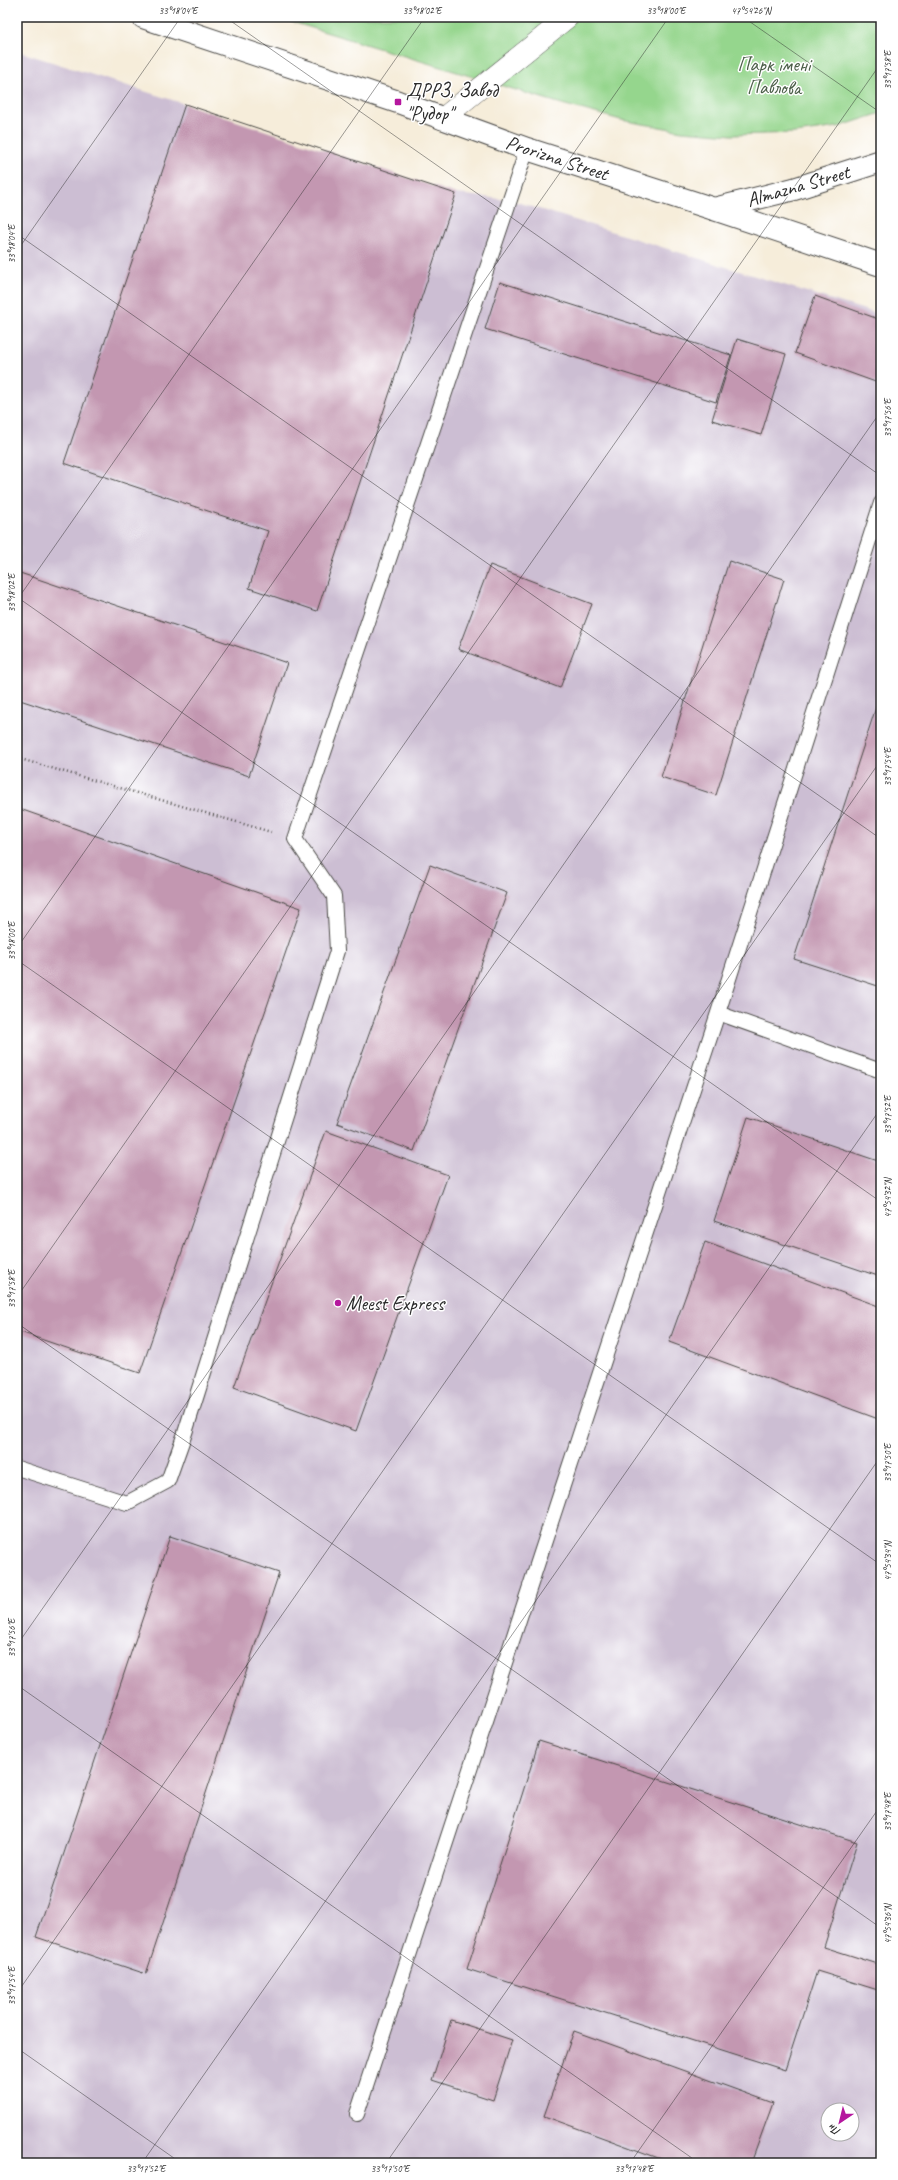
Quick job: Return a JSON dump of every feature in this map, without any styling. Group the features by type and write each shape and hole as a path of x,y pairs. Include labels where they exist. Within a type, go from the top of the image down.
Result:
{"street":[{"name":"Prorizna Street","path":"143,17 398,102 527,149 714,209 881,265"},
{"path":"442,119 568,17"},
{"name":"Almazna Street","path":"714,209 794,189 881,161"}],"lane":[{"path":"17,1468 127,1503 168,1481 184,1436 337,951 334,896 295,839 527,149"},
{"path":"357,2114 718,1013 881,503"},
{"path":"718,1013 881,1071"}],"path":[{"path":"17,758 295,839"}],"shaded area":[{"path":"17,51 185,104 456,194 510,200 881,315 881,2163 17,2163"}],"green space":[{"name":"Парк імені Павлова","path":"276,17 881,17 881,113 838,127 796,133 732,135 682,131 621,120 562,104"}],"building":[{"path":"185,104 456,194 317,611 249,588 268,531 64,463"},
{"path":"500,282 731,355 716,402 485,329"},
{"path":"815,296 881,320 881,384 795,353"},
{"path":"737,339 786,354 761,435 712,420"},
{"path":"729,561 784,579 716,795 661,777"},
{"path":"490,565 592,604 560,688 458,649"},
{"path":"17,572 287,663 249,776 17,699"},
{"path":"881,692 881,987 794,959"},
{"path":"17,808 301,908 140,1373 17,1331"},
{"path":"430,865 507,893 414,1151 337,1123"},
{"path":"748,1117 881,1162 881,1277 714,1221"},
{"path":"326,1131 448,1175 356,1431 234,1387"},
{"path":"705,1242 881,1307 881,1420 669,1342"},
{"path":"170,1536 279,1573 146,1974 36,1937"},
{"path":"539,1741 857,1842 824,1947 881,1965 881,1991 817,1971 785,2070 467,1969"},
{"path":"451,2020 512,2040 493,2100 432,2080"},
{"path":"574,2031 773,2103 751,2163 672,2163 544,2116"}],"place":[{"name":"ДРРЗ, Завод \"Рудор\"","path":"398,102"},
{"name":"Meest Express","path":"338,1303"}]}
